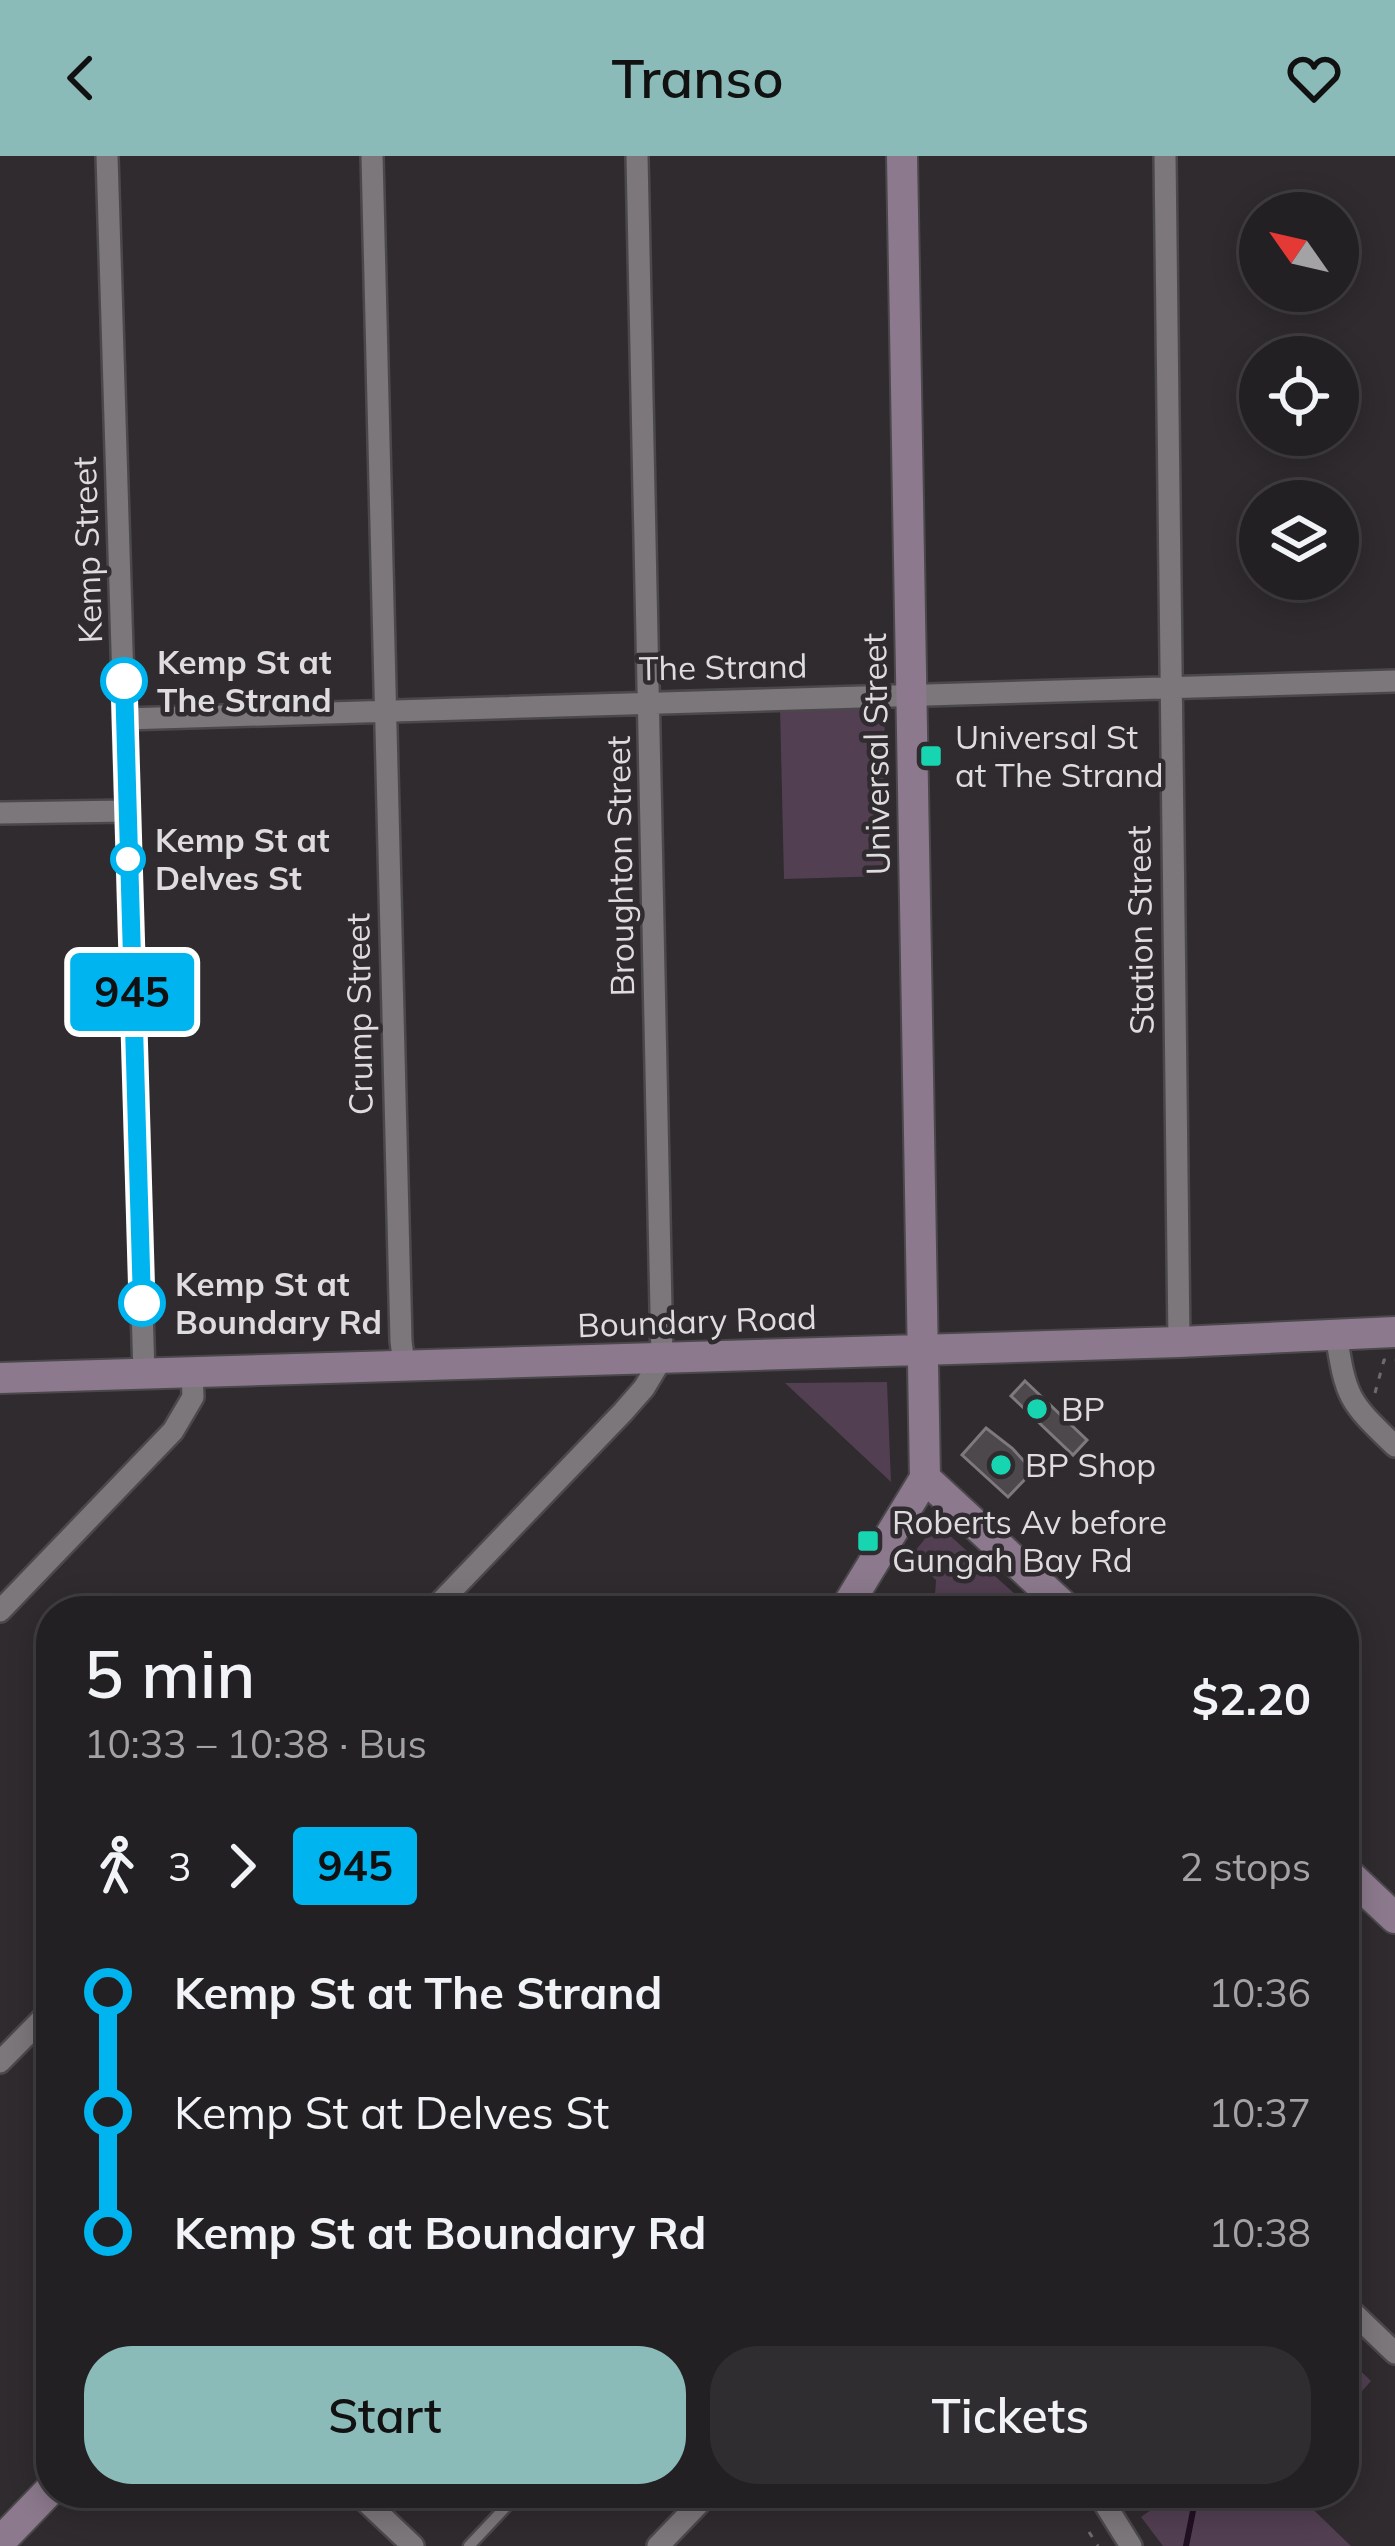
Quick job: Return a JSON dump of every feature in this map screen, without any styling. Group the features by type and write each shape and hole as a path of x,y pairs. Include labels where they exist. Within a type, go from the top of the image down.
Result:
{"street":[{"name":"Kemp Street","path":"107,156 144,1374"},
{"name":"Crump Street","path":"372,156 404,1365"},
{"name":"Broughton Street","path":"637,156 662,1358"},
{"name":"Universal Street","path":"902,156 925,1478"},
{"name":"Station Street","path":"1165,156 1179,1342"},
{"name":"The Strand","path":"125,719 1395,680"},
{"path":"0,814 126,811"},
{"name":"Boundary Road","path":"0,1378 1336,1334 1390,1346"},
{"path":"1336,1334 1350,1398 1395,1446"},
{"path":"446,1596 623,1412 662,1358"},
{"path":"0,1611 172,1431 190,1405 192,1372"},
{"path":"853,1596 925,1478 1053,1596"},
{"path":"1359,1884 1395,1918"},
{"path":"4,2051 36,2023"},
{"path":"1359,2319 1395,2354"},
{"path":"0,2542 36,2505"},
{"path":"373,2508 413,2546"},
{"path":"658,2546 695,2508"},
{"path":"1108,2508 1131,2546"}],"lane":[{"path":"469,2546 505,2508"}],"path":[{"path":"1390,1346 1395,1360"},
{"path":"1374,1396 1390,1346"},
{"path":"1089,2532 1098,2546"}],"shaded area":[{"path":"884,703 888,876 784,879 780,708"},
{"path":"887,1382 891,1482 785,1383"},
{"path":"937,1524 1017,1596 935,1596 936,1580 910,1557"},
{"path":"1359,2369 1371,2381 1359,2394"},
{"path":"1154,2508 1312,2508 1351,2546 1163,2546 1141,2517"}],"building":[{"path":"1025,1381 1087,1440 1073,1455 1011,1396"},
{"name":"BP Shop","path":"986,1428 1033,1471 1008,1497 962,1455"}],"waterway":[{"path":"1186,2546 1194,2508"}],"bus line":[{"name":"945","path":"124,681 142,1303"}],"place":[{"name":"Kemp St at The Strand","path":"124,681"},
{"name":"Universal St at The Strand","path":"931,756"},
{"name":"Kemp St at Delves St","path":"128,859"},
{"name":"Kemp St at Boundary Rd","path":"142,1303"},
{"name":"BP","path":"1037,1409"},
{"name":"BP Shop","path":"1001,1465"},
{"name":"Roberts Av before Gungah Bay Rd","path":"868,1541"}]}
